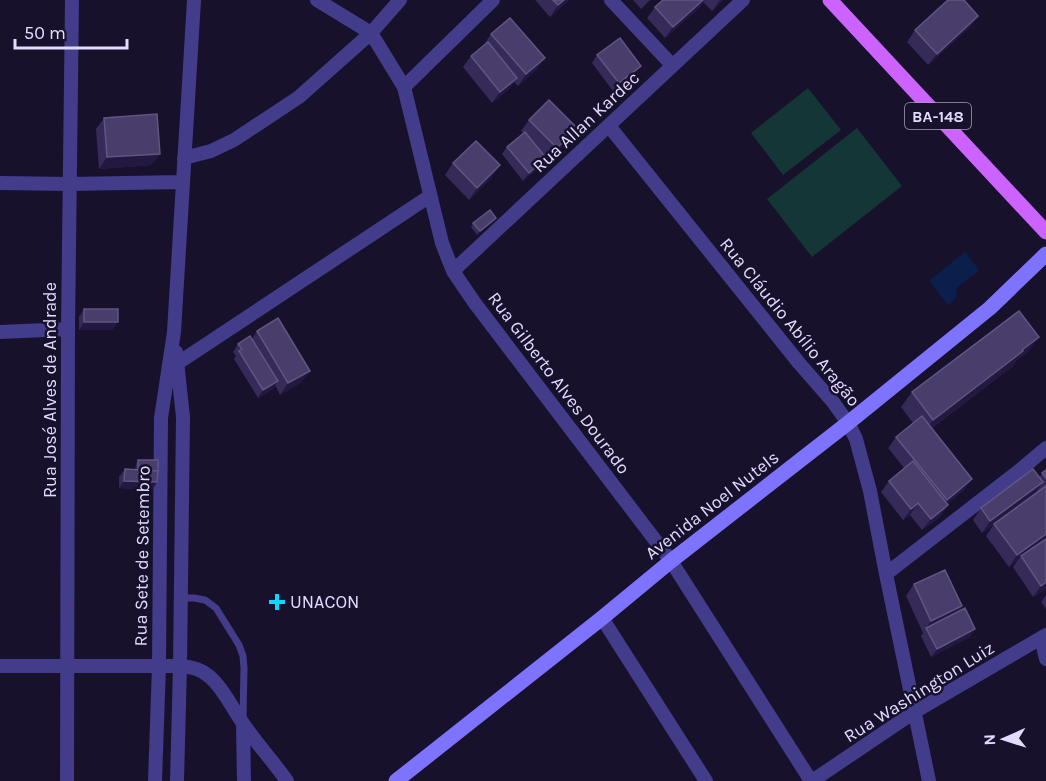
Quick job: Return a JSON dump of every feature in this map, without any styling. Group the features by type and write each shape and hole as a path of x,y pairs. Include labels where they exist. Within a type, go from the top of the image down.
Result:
{"main road":[{"name":"BA-148","path":"830,0 1046,232"}],"street":[{"name":"Rua José Alves de Andrade","path":"67,781 68,329 72,0"},
{"name":"Rua Sete de Setembro","path":"155,781 159,666 161,418 173,367 194,0"},
{"name":"Rua Gilberto Alves Dourado","path":"317,0 370,33 404,87 442,243 453,271 474,302 671,561 812,781"},
{"path":"184,158 227,144 299,98 370,33 400,0"},
{"path":"404,87 493,0"},
{"path":"611,0 672,65"},
{"name":"Rua Allan Kardec","path":"453,271 743,0"},
{"name":"Rua Cláudio Abílio Aragão","path":"609,126 848,423 856,440 870,491 929,781"},
{"path":"0,183 182,182"},
{"path":"173,367 430,196"},
{"name":"Avenida Noel Nutels","path":"402,779 671,561 848,423 990,308 1046,254"},
{"path":"0,332 68,329"},
{"name":"Rua Sete de Setembro","path":"173,367 183,417 177,781"},
{"path":"886,574 1046,448"},
{"path":"602,618 706,781"},
{"path":"1044,636 1046,659"},
{"name":"Rua Washington Luiz","path":"812,781 916,711 1044,636"},
{"path":"0,666 180,666 201,670 220,689 243,724 287,781"},
{"path":"243,724 244,781"}],"lane":[{"path":"181,598 205,600 216,608 239,645 244,668 243,724"}],"green space":[{"path":"808,88 841,130 783,175 751,133"},
{"path":"857,128 902,186 812,257 767,199"}],"water":[{"path":"965,252 979,270 957,288 956,298 948,305 929,281"}],"building":[{"path":"553,0 564,0 558,5"},
{"path":"663,0 703,0 673,27 655,7"},
{"path":"948,0 964,0 978,16 937,54 915,30"},
{"path":"510,18 545,58 526,74 491,34"},
{"path":"620,38 641,66 619,83 597,55"},
{"path":"488,42 517,78 500,92 471,56"},
{"path":"549,100 577,128 557,148 529,120"},
{"path":"157,114 160,154 107,157 104,118"},
{"path":"525,132 546,158 529,173 507,147"},
{"path":"476,141 500,165 477,188 453,163"},
{"path":"490,210 496,218 480,231 473,223"},
{"path":"84,309 118,309 118,322 84,322"},
{"path":"1019,311 1039,337 933,420 912,392"},
{"path":"278,318 310,371 288,383 257,331"},
{"path":"250,336 278,381 263,390 239,351 242,349 238,344"},
{"path":"922,416 972,479 947,500 896,437"},
{"path":"138,460 158,460 158,471 138,470"},
{"path":"913,461 948,505 931,519 918,503 911,509 889,481"},
{"path":"125,469 158,471 157,482 124,481"},
{"path":"1033,469 1043,482 990,521 981,508"},
{"path":"1046,486 1046,534 1017,555 994,524"},
{"path":"1046,539 1046,582 1041,586 1021,556"},
{"path":"945,570 962,606 931,621 914,584"},
{"path":"965,608 975,629 937,649 926,628"}],"place":[{"name":"UNACON","path":"277,602"}]}
